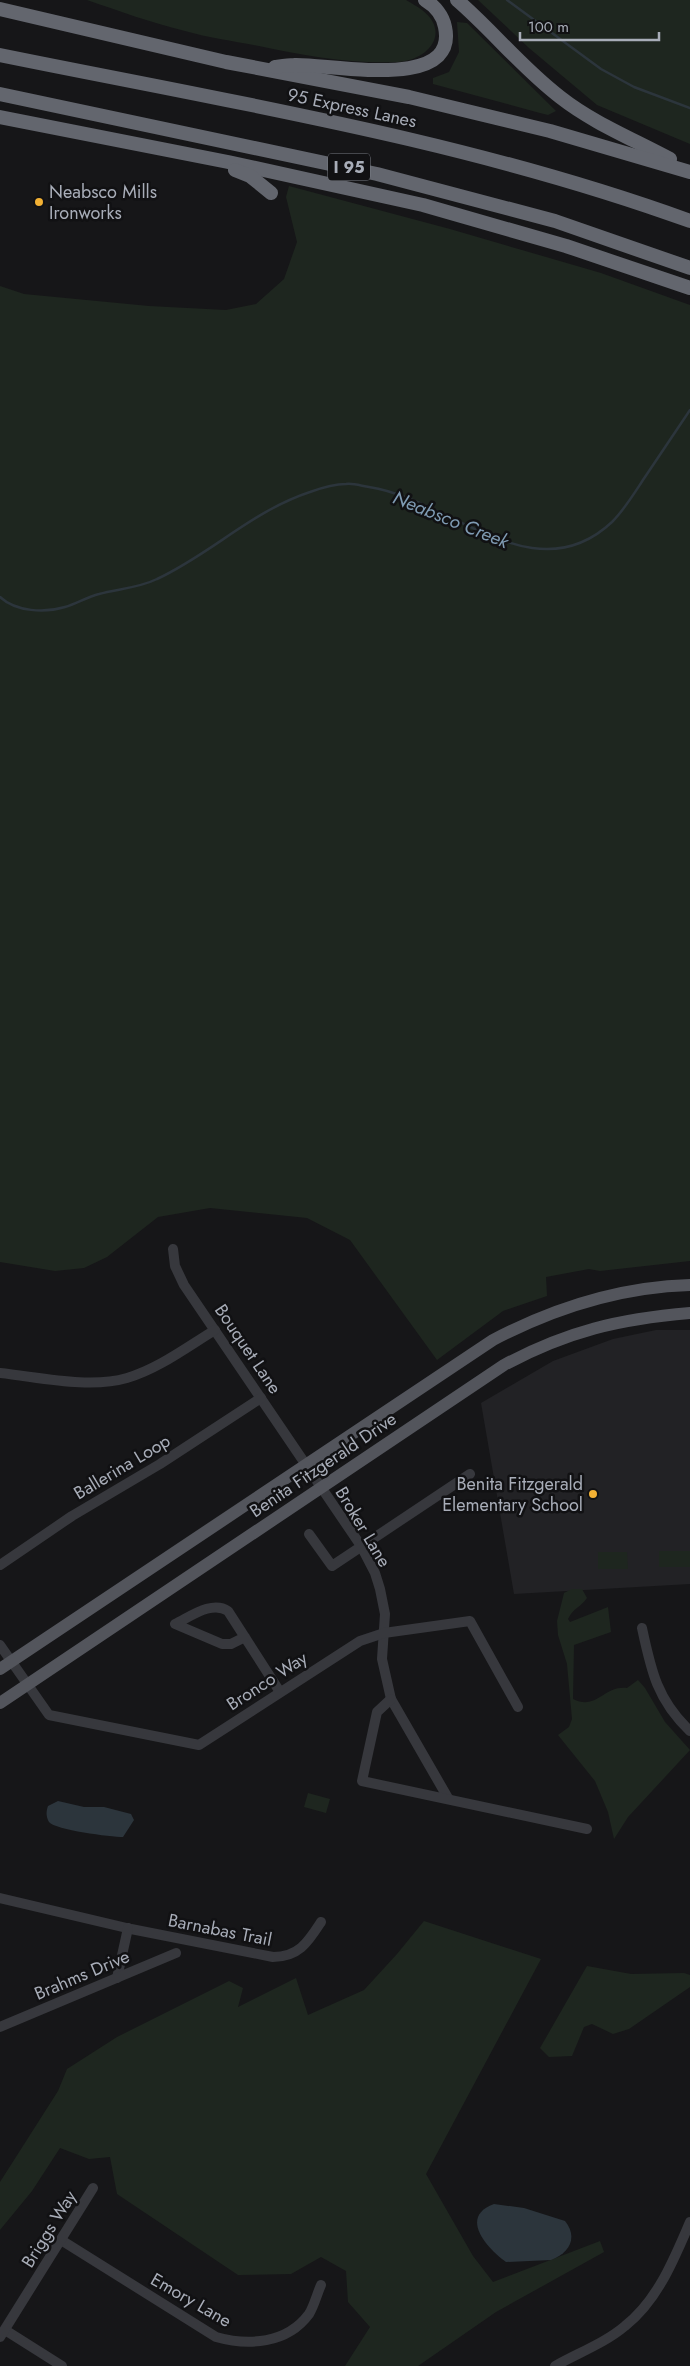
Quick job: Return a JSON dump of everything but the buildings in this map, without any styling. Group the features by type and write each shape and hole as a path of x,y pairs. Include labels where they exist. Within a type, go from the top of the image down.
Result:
{"highway":[{"path":"263,69 295,64 354,69 402,69 421,66 438,56 446,41 446,32 441,15 425,0"},
{"path":"458,0 528,70 560,98 602,124 690,171"},
{"path":"0,9 263,69 409,97 496,117 690,171"},
{"name":"95 Express Lanes","path":"0,55 345,126 480,156 593,188 690,221"},
{"name":"I 95","path":"0,94 378,174 555,221 690,268"},
{"path":"0,117 423,205 566,246 690,288"},
{"path":"188,155 244,173 262,184 271,193"}],"main road":[{"name":"Benita Fitzgerald Drive","path":"5,1665 471,1353 523,1324 563,1308 594,1299 648,1289 690,1285"},
{"name":"Benita Fitzgerald Drive","path":"0,1703 26,1683 483,1378 526,1353 555,1340 622,1320 690,1313"}],"street":[{"name":"Bouquet Lane","path":"173,1249 178,1273 306,1464"},
{"path":"0,1373 91,1382 119,1380 156,1366 215,1330"},
{"name":"Ballerina Loop","path":"0,1564 72,1516 160,1464 261,1398"},
{"name":"Broker Lane","path":"306,1464 320,1488 361,1546 375,1573 385,1614 382,1659 392,1699 448,1798"},
{"path":"309,1534 332,1566 470,1474"},
{"path":"244,1637 231,1644 222,1644 175,1624 210,1608 219,1607 228,1611 280,1692"},
{"name":"Bronco Way","path":"0,1645 5,1665 26,1683 49,1715 199,1745 350,1646 384,1633 470,1621 518,1707"},
{"path":"642,1628 652,1675 674,1712 690,1731"},
{"path":"392,1699 376,1712 362,1781 587,1829"},
{"name":"Barnabas Trail","path":"0,1898 211,1946 282,1957 292,1955 306,1945 321,1922"},
{"path":"117,1978 128,1928"},
{"name":"Brahms Drive","path":"0,2028 176,1953"},
{"name":"Briggs Way","path":"2,2333 93,2188"},
{"path":"555,2366 567,2363 613,2335 638,2314 662,2281 690,2222"},
{"name":"Emory Lane","path":"61,2240 216,2337 232,2342 266,2341 284,2334 309,2314 321,2285"},
{"path":"2,2333 62,2366"}],"shaded area":[{"path":"87,0 406,0 431,18 435,27 435,36 427,50 409,60 398,62 363,62 328,59 203,36 148,21"},
{"path":"478,0 690,0 690,144 597,105 529,48"},
{"path":"457,22 467,23 556,111 548,115 433,84 433,78 449,72 459,52"},
{"path":"289,186 450,229 601,273 690,305 690,1261 600,1271 589,1269 546,1277 547,1296 503,1311 437,1360 350,1240 307,1218 210,1208 158,1217 107,1257 84,1268 55,1271 0,1262 0,286 24,294 149,306 226,310 256,304 284,279 297,242 286,197"},
{"name":"Benita Fitzgerald Elementary School","path":"656,1330 690,1330 690,1584 514,1594 481,1403 553,1361 613,1339"},
{"path":"659,1551 690,1551 690,1567 659,1567"},
{"path":"598,1552 627,1552 628,1569 598,1569"},
{"path":"572,1589 582,1589 587,1598 570,1615 568,1619 570,1622 608,1607 611,1632 574,1645 573,1699 581,1702 595,1700 612,1690 627,1688 638,1680 645,1688 665,1722 690,1750 628,1817 614,1839 608,1812 595,1781 558,1735 569,1727 572,1719 567,1664 558,1635 557,1621 564,1593"},
{"path":"308,1793 330,1799 326,1813 304,1807"},
{"path":"58,1801 84,1807 104,1807 131,1814 134,1820 123,1837 61,1828 49,1822 47,1816 48,1806"},
{"path":"424,1921 541,1959 426,2174 473,2256 493,2282 600,2241 604,2252 496,2312 418,2366 345,2366 370,2327 348,2302 346,2271 321,2257 291,2274 238,2275 117,2194 110,2157 89,2159 60,2148 32,2191 0,2230 0,2182 58,2091 67,2069 117,2037 229,1981 243,1988 238,2007 296,1978 308,2015 364,1990"},
{"path":"587,1966 631,1974 684,1973 690,1975 690,1987 629,2029 613,2034 592,2024 584,2027 572,2056 549,2057 540,2048"},
{"path":"494,2204 524,2208 565,2221 571,2233 570,2244 563,2253 551,2260 506,2262 491,2249 477,2225 478,2217 483,2210"}],"waterway":[{"path":"507,0 601,69 634,87 690,108"},
{"name":"Neabsco Creek","path":"0,597 14,606 31,610 49,610 69,606 99,594 143,584 157,579 196,558 269,510 310,492 341,484 369,487 399,495 492,536 522,546 553,549 582,542 612,522 621,512 690,410"}],"place":[{"name":"Neabsco Mills Ironworks","path":"39,202"},
{"name":"Benita Fitzgerald Elementary School","path":"593,1494"}]}
